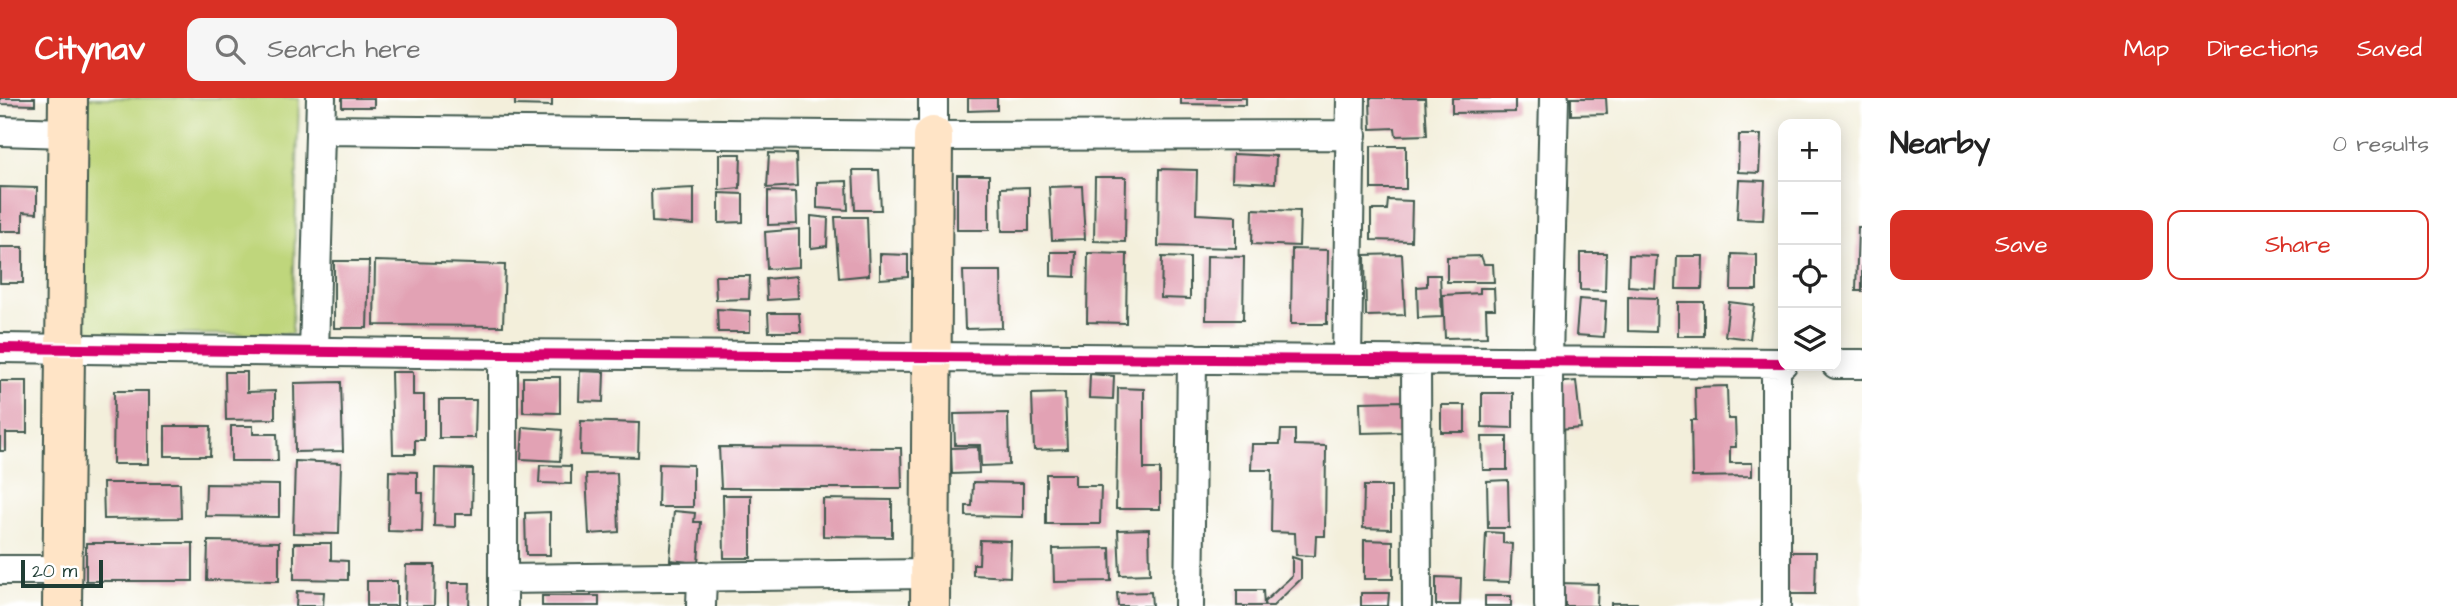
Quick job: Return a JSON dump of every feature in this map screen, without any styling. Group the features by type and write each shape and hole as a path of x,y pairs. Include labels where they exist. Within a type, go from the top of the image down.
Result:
{"street":[{"path":"314,352 321,98"},
{"path":"503,354 503,592 702,576 930,590 933,98"},
{"path":"1347,359 1352,98"},
{"path":"1549,606 1548,360 1554,98"},
{"path":"0,131 67,115 62,588 0,570"},
{"path":"321,130 933,136 1352,135"},
{"path":"0,348 1778,363"},
{"path":"1189,606 1192,358"},
{"path":"1416,360 1417,606"},
{"path":"1841,364 1862,364"},
{"path":"1776,606 1780,371"},
{"path":"701,606 702,576"}],"green space":[{"path":"86,98 299,98 292,334 96,335 82,325"}],"building":[{"path":"0,98 35,98 35,105 0,104"},
{"path":"342,98 374,98 374,107 342,107"},
{"path":"515,98 552,98 552,106 515,105"},
{"path":"968,98 997,98 997,110 968,111"},
{"path":"1181,98 1246,98 1246,105 1181,104"},
{"path":"1370,98 1425,98 1427,135 1396,136 1395,128 1371,129"},
{"path":"1452,98 1515,98 1515,112 1452,113"},
{"path":"1571,98 1606,98 1607,114 1571,115"},
{"path":"1739,135 1761,135 1759,173 1738,172"},
{"path":"1371,146 1406,146 1406,189 1371,189"},
{"path":"769,153 796,154 797,186 767,188"},
{"path":"719,154 741,154 740,188 719,190"},
{"path":"1233,154 1276,156 1275,183 1232,181"},
{"path":"1159,169 1197,170 1196,214 1236,216 1236,248 1158,246"},
{"path":"853,170 879,170 881,210 855,210"},
{"path":"957,175 989,175 989,230 957,230"},
{"path":"1095,177 1126,177 1125,242 1094,241"},
{"path":"1739,180 1765,181 1763,220 1737,219"},
{"path":"847,181 848,210 817,208 817,182"},
{"path":"1082,186 1085,239 1052,240 1049,187"},
{"path":"0,187 37,188 37,213 23,212 23,231 0,231"},
{"path":"1029,187 1029,231 1002,231 1001,188"},
{"path":"694,188 694,225 652,222 651,190"},
{"path":"768,191 796,192 797,224 768,225"},
{"path":"719,193 743,194 743,222 719,223"},
{"path":"1388,200 1412,201 1411,241 1371,240 1371,210 1387,210"},
{"path":"1253,209 1300,211 1299,246 1252,244"},
{"path":"811,216 828,218 827,246 811,248"},
{"path":"835,217 867,217 869,275 839,278"},
{"path":"1858,227 1862,227 1862,291 1856,291"},
{"path":"799,229 799,267 767,269 765,232"},
{"path":"0,247 23,247 23,283 0,283"},
{"path":"1292,249 1328,250 1327,324 1291,324"},
{"path":"1051,252 1076,252 1075,277 1051,276"},
{"path":"1088,253 1127,254 1126,323 1087,322"},
{"path":"1580,253 1606,253 1605,291 1580,290"},
{"path":"880,254 908,255 908,277 880,279"},
{"path":"1402,254 1405,315 1366,316 1365,255"},
{"path":"1732,254 1757,255 1757,290 1731,290"},
{"path":"1629,255 1657,256 1655,288 1628,286"},
{"path":"1207,256 1244,257 1243,320 1206,320"},
{"path":"1481,256 1484,264 1493,264 1494,282 1447,282 1447,257"},
{"path":"1677,256 1703,256 1702,289 1676,289"},
{"path":"1162,257 1190,258 1190,299 1161,298"},
{"path":"334,261 369,261 367,328 334,328"},
{"path":"375,261 505,265 503,326 374,325"},
{"path":"963,271 1001,271 1002,328 965,329"},
{"path":"1427,275 1440,275 1442,317 1418,318 1417,287 1427,286"},
{"path":"715,276 750,276 749,299 716,300"},
{"path":"797,276 798,298 767,300 766,279"},
{"path":"1480,288 1494,288 1495,309 1486,309 1487,337 1445,338 1443,295 1480,293"},
{"path":"1628,297 1657,298 1656,332 1628,331"},
{"path":"1579,299 1606,301 1604,337 1576,335"},
{"path":"1678,302 1704,302 1704,336 1678,336"},
{"path":"1729,302 1754,305 1750,339 1725,336"},
{"path":"717,309 750,311 750,332 718,332"},
{"path":"768,313 799,313 801,332 769,332"},
{"path":"580,371 604,372 603,402 579,401"},
{"path":"225,372 247,372 247,392 275,391 275,419 226,420"},
{"path":"391,372 413,372 413,395 424,395 424,440 415,440 415,454 393,454"},
{"path":"1090,374 1114,376 1113,399 1089,398"},
{"path":"523,377 560,377 560,413 523,412"},
{"path":"0,381 27,381 27,433 6,433 6,451 0,451"},
{"path":"1576,381 1581,428 1559,430 1554,383"},
{"path":"341,382 343,451 295,452 294,383"},
{"path":"1727,386 1728,419 1735,419 1736,447 1730,447 1730,463 1752,463 1752,476 1692,477 1691,420 1696,420 1695,387"},
{"path":"1118,388 1144,389 1144,469 1160,469 1160,509 1116,509"},
{"path":"114,391 148,391 148,464 113,464"},
{"path":"1065,393 1067,449 1034,450 1032,394"},
{"path":"1482,393 1513,393 1513,428 1482,427"},
{"path":"439,400 476,400 475,438 439,438"},
{"path":"1405,401 1406,432 1361,433 1360,402"},
{"path":"1441,405 1465,405 1465,432 1441,432"},
{"path":"1008,413 1009,465 981,466 980,445 955,445 954,414"},
{"path":"581,421 639,423 638,457 580,455"},
{"path":"165,426 211,426 210,456 165,456"},
{"path":"231,426 253,426 253,434 277,434 278,461 231,461"},
{"path":"523,427 562,430 560,461 521,459"},
{"path":"1281,430 1295,430 1295,445 1326,446 1325,536 1316,536 1315,556 1296,555 1295,533 1271,532 1272,470 1251,470 1252,444 1280,444"},
{"path":"1482,437 1507,437 1507,470 1483,470"},
{"path":"719,447 901,448 902,488 721,488"},
{"path":"978,447 979,473 952,474 951,448"},
{"path":"295,461 341,463 339,534 293,533"},
{"path":"659,464 693,465 693,507 658,507"},
{"path":"540,465 571,466 571,484 539,483"},
{"path":"435,468 473,469 472,514 455,514 455,527 434,526"},
{"path":"389,471 417,472 417,493 423,493 422,532 388,531"},
{"path":"617,473 619,532 589,534 586,474"},
{"path":"1046,474 1075,474 1075,486 1101,486 1100,524 1046,524"},
{"path":"1508,480 1509,528 1488,528 1487,481"},
{"path":"973,482 1023,483 1023,517 966,516 966,506 972,506"},
{"path":"103,483 180,483 181,518 104,519"},
{"path":"206,484 279,485 279,517 205,516"},
{"path":"1364,486 1391,486 1391,529 1363,528"},
{"path":"723,495 751,495 751,558 724,558"},
{"path":"823,499 892,500 892,537 823,536"},
{"path":"674,511 695,513 694,522 701,522 698,563 670,560"},
{"path":"550,512 550,555 526,555 525,513"},
{"path":"1149,529 1150,574 1120,575 1118,530"},
{"path":"1486,532 1503,533 1503,543 1512,544 1510,582 1484,581"},
{"path":"980,540 1011,541 1010,577 973,575 973,564 979,564"},
{"path":"1364,540 1393,541 1393,579 1364,579"},
{"path":"208,541 279,542 279,581 207,580"},
{"path":"86,543 193,543 193,581 86,581"},
{"path":"294,543 331,543 331,560 348,561 348,580 294,579"},
{"path":"1110,548 1111,581 1054,582 1053,549"},
{"path":"1785,552 1816,552 1815,594 1785,594"},
{"path":"1292,557 1301,560 1301,579 1273,606 1265,606 1264,602 1292,576"},
{"path":"406,565 435,565 434,606 405,606"},
{"path":"1436,577 1461,578 1460,605 1436,605"},
{"path":"367,581 397,581 397,606 367,606"},
{"path":"448,583 470,583 469,606 448,606"},
{"path":"1558,583 1598,584 1597,606 1565,606 1565,603 1558,603"},
{"path":"1237,590 1263,590 1264,606 1237,606"},
{"path":"297,591 324,592 323,606 296,606"},
{"path":"1151,592 1152,606 1118,606 1117,593"},
{"path":"1361,593 1389,593 1388,606 1361,606"},
{"path":"542,596 599,596 599,606 542,606"},
{"path":"1485,596 1511,596 1511,606 1485,606"},
{"path":"1611,603 1637,603 1637,606 1611,606"}],"cycle path":[{"path":"0,348 1778,363"}]}
